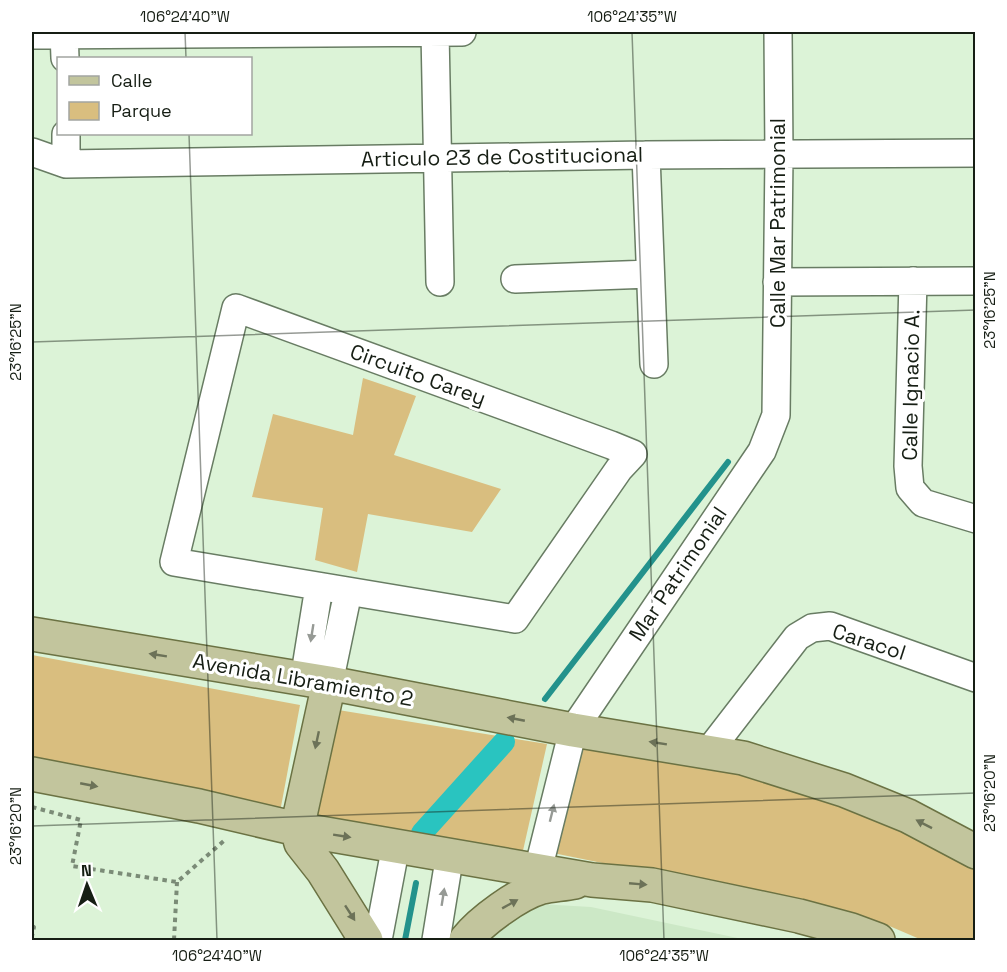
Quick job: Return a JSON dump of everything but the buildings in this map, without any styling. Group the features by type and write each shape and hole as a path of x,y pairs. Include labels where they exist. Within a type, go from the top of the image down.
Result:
{"main road":[{"name":"Avenida Libramiento 2","path":"32,634 317,681 573,730 709,751 766,764 844,790 908,816 975,852"},
{"path":"317,681 297,829 302,843 323,871 366,940"},
{"path":"32,774 200,806 297,829 592,880 663,887 799,916 860,937"},
{"path":"466,940 474,929 502,908 540,888 592,880"}],"street":[{"path":"435,32 440,282"},
{"path":"32,35 64,41 462,32"},
{"name":"Calle Mar Patrimonial","path":"776,415 779,155 777,32"},
{"path":"66,135 66,164"},
{"name":"Articulo 23 de Costitucional","path":"32,152 66,164 646,154 975,153"},
{"path":"646,154 654,364"},
{"path":"515,279 650,274"},
{"path":"777,282 975,280"},
{"name":"Calle Ignacio A.","path":"913,281 908,466 910,488 923,503 975,519"},
{"name":"Circuito Carey","path":"319,587 174,562 236,308 633,454 619,469 515,619 348,592"},
{"name":"Mar Patrimonial","path":"573,730 762,451 776,415"},
{"path":"319,587 348,592 317,681 319,587"},
{"name":"Caracol","path":"709,751 797,637 812,628 831,626 975,678"},
{"path":"538,870 573,730"},
{"path":"378,940 396,845"},
{"path":"436,940 450,854"}],"path":[{"path":"32,807 81,820 72,866 177,882"},
{"path":"174,940 177,882 250,818"},
{"path":"32,926 34,927 32,936"}],"shaded area":[{"path":"539,904 591,907 747,940 484,940"}],"green space":[{"path":"363,378 416,396 394,455 501,489 472,532 368,514 357,572 315,560 323,508 252,497 273,414 353,435"},
{"path":"32,655 300,705 280,812 32,760"},
{"path":"326,708 547,744 522,855 309,816"},
{"path":"573,742 790,781 910,825 975,866 975,940 922,940 887,925 825,908 548,852"}],"waterway":[{"path":"545,699 728,462"},
{"path":"422,833 504,742"},
{"path":"405,940 416,883"}]}
